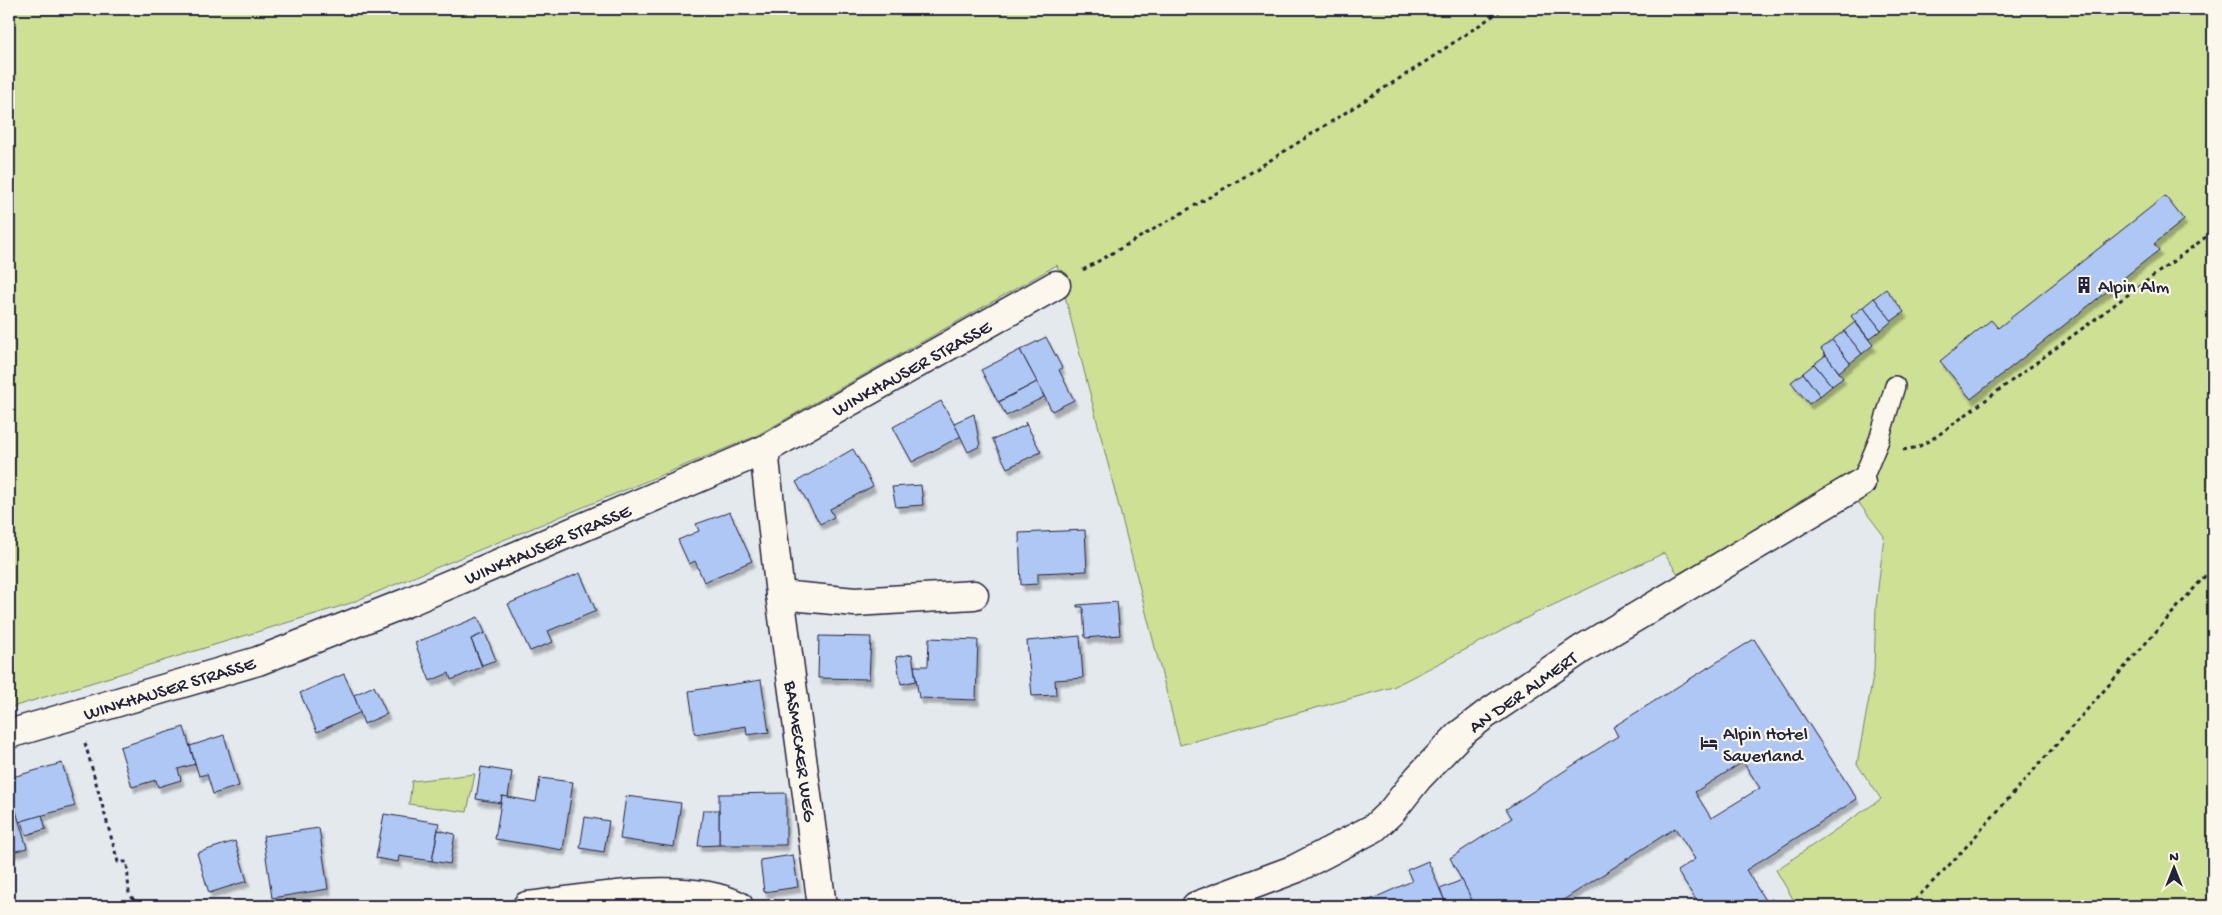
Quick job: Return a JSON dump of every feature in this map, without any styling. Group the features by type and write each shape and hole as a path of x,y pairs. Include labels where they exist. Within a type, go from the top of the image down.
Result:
{"street":[{"name":"WINKHAUSER STRASSE","path":"9,734 258,661 408,602 764,450 1056,285"},
{"name":"BASMECKER WEG","path":"764,450 780,595 822,906"},
{"name":"AN DER ALMERT","path":"1196,906 1295,869 1374,828 1392,811 1418,778 1459,736 1485,715 1582,649 1861,483"},
{"path":"780,595 855,602 974,595"},
{"path":"527,906 603,896 662,893 724,899 739,906"}],"lane":[{"path":"1861,483 1873,455 1895,386"}],"path":[{"path":"1056,285 1239,180 1416,68 1503,9"},
{"path":"1873,455 1918,447 1937,436 2206,237 2213,229"},
{"path":"1909,906 1957,857 2213,567"},
{"path":"77,714 118,862 127,862 129,894 139,906"}],"green space":[{"path":"9,9 2213,9 2213,906 1797,906 1776,870 1881,799 1857,764 1874,671 1876,606 1884,536 1842,481 1678,574 1664,553 1536,613 1393,687 1180,745 1057,265 756,436 348,604 9,708"},
{"path":"475,774 467,812 409,804 412,781"}],"building":[{"name":"Alpin Alm","path":"2165,196 2184,220 2154,244 2159,250 1971,399 1940,361 1991,320 1998,328"},
{"path":"1886,289 1904,312 1892,321 1874,298"},
{"path":"1874,298 1892,321 1881,330 1863,307"},
{"path":"1863,307 1881,330 1869,339 1851,316"},
{"path":"1855,322 1873,345 1862,354 1844,331"},
{"path":"1844,331 1862,354 1850,363 1832,340"},
{"path":"1046,337 1062,368 1059,370 1074,400 1052,411 1020,350"},
{"path":"1832,340 1850,363 1839,372 1821,349"},
{"path":"1020,350 1037,382 998,402 981,370"},
{"path":"1826,355 1843,378 1832,386 1814,364"},
{"path":"1814,364 1832,386 1820,396 1803,373"},
{"path":"1803,373 1820,396 1809,404 1791,382"},
{"path":"1037,382 1044,397 1006,416 999,402"},
{"path":"941,401 961,436 912,462 893,427"},
{"path":"974,414 980,446 968,452 954,423"},
{"path":"1025,422 1041,452 1007,468 992,438 995,439 1026,425"},
{"path":"853,449 873,486 830,509 834,517 820,524 796,482"},
{"path":"921,485 923,505 896,507 892,487"},
{"path":"730,512 752,561 704,582 695,561 689,564 678,540 699,531 696,524"},
{"path":"1085,530 1087,571 1038,573 1038,584 1021,585 1019,533"},
{"path":"580,573 596,611 548,631 553,642 530,651 508,604"},
{"path":"1117,602 1120,635 1085,638 1083,607 1077,607 1077,605"},
{"path":"478,617 485,633 471,639 482,667 451,680 449,673 430,681 415,643"},
{"path":"485,633 496,660 482,665 471,639"},
{"path":"819,636 871,637 869,679 818,678"},
{"path":"1080,636 1083,678 1055,680 1056,695 1032,696 1027,641"},
{"path":"929,638 978,640 976,700 919,698 914,666 928,666"},
{"path":"1754,639 1857,799 1746,870 1766,902 1772,899 1777,906 1700,906 1677,871 1695,859 1675,828 1554,906 1475,906 1450,858 1512,818 1506,809 1618,736 1613,727","holes":["1743,762 1760,788 1711,818 1695,792"]},
{"path":"912,654 916,681 901,684 896,657"},
{"path":"344,674 361,712 317,732 300,693"},
{"path":"761,680 769,732 747,735 746,726 695,734 689,691"},
{"path":"374,686 387,714 364,724 354,695"},
{"path":"184,727 195,764 178,769 181,780 158,787 156,780 132,787 120,747"},
{"path":"224,735 239,786 213,794 207,774 199,776 190,746"},
{"path":"62,763 75,806 19,822 9,787 9,778"},
{"path":"481,767 512,772 508,797 502,796 501,803 476,799"},
{"path":"540,778 573,782 563,850 495,839 502,796 536,802"},
{"path":"786,793 786,845 719,845 719,794"},
{"path":"626,796 681,803 674,847 620,839"},
{"path":"14,805 27,848 9,853 9,806"},
{"path":"703,810 719,810 719,845 698,846"},
{"path":"384,814 439,823 432,861 399,856 398,862 376,858"},
{"path":"42,815 46,829 26,835 22,821"},
{"path":"585,817 609,821 604,852 580,848"},
{"path":"319,828 328,889 272,898 263,836"},
{"path":"438,830 455,834 450,864 432,861"},
{"path":"235,841 247,881 209,893 197,853"},
{"path":"793,855 798,887 764,892 760,860"},
{"path":"1428,861 1447,906 1364,906 1363,903 1412,881 1407,870"},
{"path":"1462,880 1475,906 1447,906 1440,889"}],"place":[{"name":"Alpin Alm","path":"2084,285"},
{"name":"Alpin Hotel Sauerland","path":"1709,743"}]}
